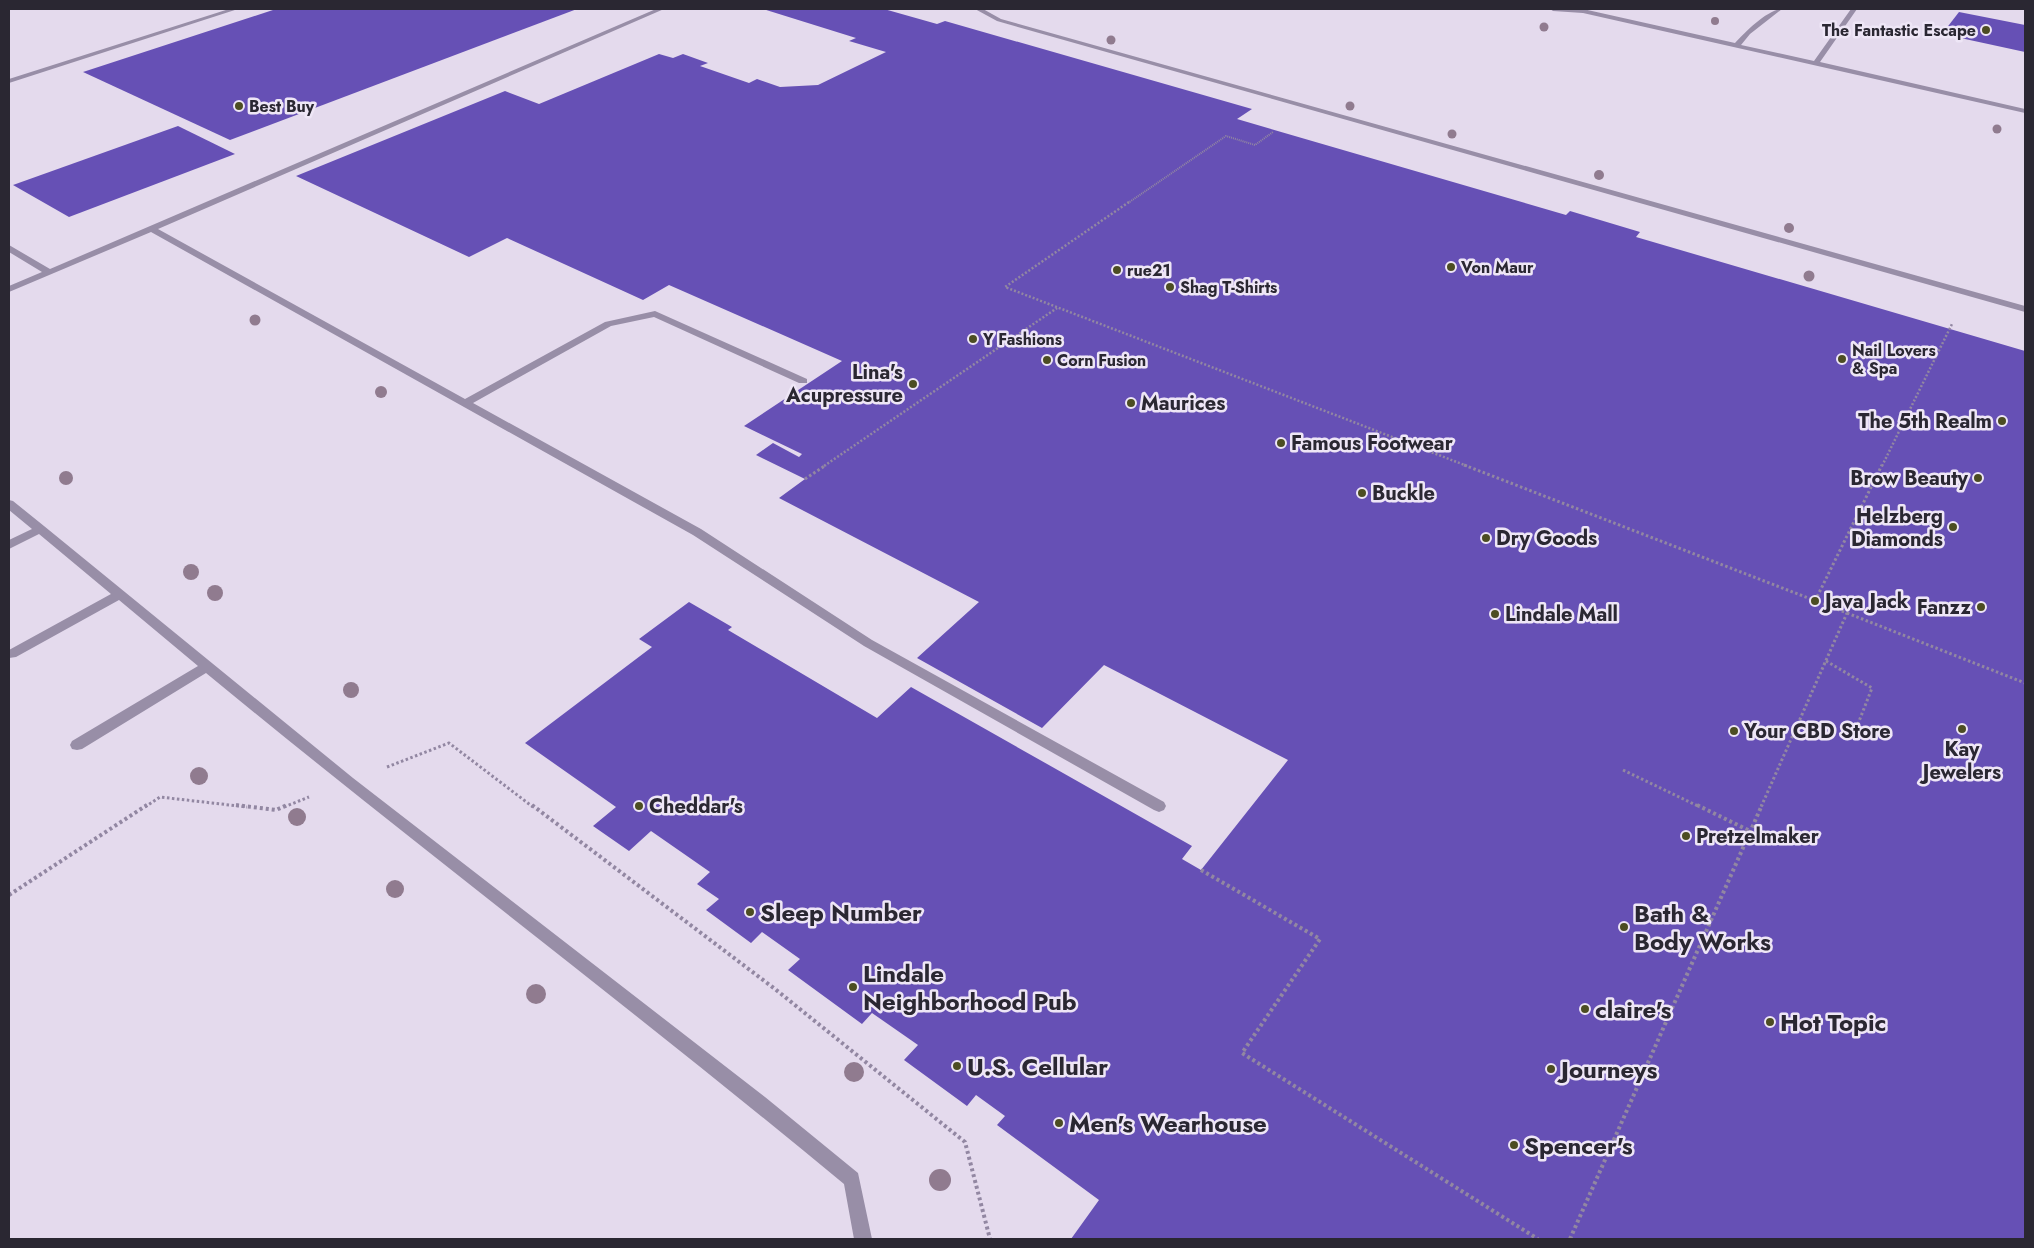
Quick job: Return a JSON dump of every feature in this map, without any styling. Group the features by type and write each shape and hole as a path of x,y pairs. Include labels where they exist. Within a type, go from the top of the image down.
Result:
{"lane":[{"path":"9,81 235,9"},
{"path":"9,289 152,229 537,60 661,9"},
{"path":"978,9 1008,22 2025,308"},
{"path":"1553,9 1616,16 1736,46 2025,111"},
{"path":"1736,46 1748,33 1779,9"},
{"path":"1815,64 1854,9"},
{"path":"152,229 697,532 868,643 1159,806"},
{"path":"9,248 48,272"},
{"path":"465,403 608,324 655,314 803,381"},
{"path":"9,504 348,782 759,1103 852,1179 863,1239"},
{"path":"9,545 40,529"},
{"path":"11,654 119,594"},
{"path":"77,745 207,666"}],"path":[{"path":"1275,130 1255,145 1226,136 1005,287 2025,683"},
{"path":"805,479 1058,307"},
{"path":"1815,601 1950,329"},
{"path":"1570,1239 1847,613"},
{"path":"1826,661 1872,688 1856,729"},
{"path":"1623,770 1750,831"},
{"path":"1201,870 1320,939 1242,1053 1538,1239"}],"building":[{"name":"Best Buy","path":"276,9 577,9 230,140 83,72"},
{"name":"Lindale Mall","path":"763,9 884,9 937,24 945,21 1252,109 1237,119 1566,215 1570,211 1640,232 1636,237 2025,351 2025,1239 1071,1239 1099,1200 997,1125 1005,1116 976,1095 967,1106 904,1060 918,1045 872,1013 862,1024 788,970 800,959 762,932 751,943 706,910 719,899 697,884 710,872 651,831 629,851 593,826 616,807 525,743 652,647 639,639 689,602 732,627 728,630 877,718 911,687 1192,846 1182,859 1201,870 1288,760 1104,665 1042,728 917,658 979,602 779,498 805,479 756,455 773,443 799,457 802,454 744,426 842,361 669,285 643,300 507,238 469,257 296,176 505,91 539,104 659,54 673,58 683,54 708,63 700,66 749,83 757,79 780,87 818,85 886,52 849,41 856,38"},
{"name":"The Fantastic Escape","path":"1959,12 2025,25 2025,52 1942,34"},
{"path":"178,126 235,154 69,217 13,185"}],"place":[{"name":"The Fantastic Escape","path":"1986,30"},
{"name":"Best Buy","path":"239,106"},
{"name":"Von Maur","path":"1451,267"},
{"name":"rue21","path":"1117,270"},
{"name":"Shag T-Shirts","path":"1170,287"},
{"name":"Y Fashions","path":"973,339"},
{"name":"Nail Lovers & Spa","path":"1842,359"},
{"name":"Corn Fusion","path":"1047,360"},
{"name":"Lina's Acupressure","path":"913,384"},
{"name":"Maurices","path":"1131,403"},
{"name":"The 5th Realm","path":"2002,421"},
{"name":"Famous Footwear","path":"1281,443"},
{"name":"Brow Beauty","path":"1978,478"},
{"name":"Buckle","path":"1362,493"},
{"name":"Helzberg Diamonds","path":"1953,527"},
{"name":"Dry Goods","path":"1486,538"},
{"name":"Java Jack","path":"1815,601"},
{"name":"Fanzz","path":"1981,607"},
{"name":"Lindale Mall","path":"1495,614"},
{"name":"Kay Jewelers","path":"1962,729"},
{"name":"Your CBD Store","path":"1734,731"},
{"name":"Cheddar's","path":"639,806"},
{"name":"Pretzelmaker","path":"1686,836"},
{"name":"Sleep Number","path":"750,912"},
{"name":"Bath & Body Works","path":"1624,927"},
{"name":"Lindale Neighborhood Pub","path":"853,987"},
{"name":"claire's","path":"1585,1009"},
{"name":"Hot Topic","path":"1770,1022"},
{"name":"U.S. Cellular","path":"957,1066"},
{"name":"Journeys","path":"1551,1069"},
{"name":"Men's Wearhouse","path":"1059,1123"},
{"name":"Spencer's","path":"1514,1145"}]}
